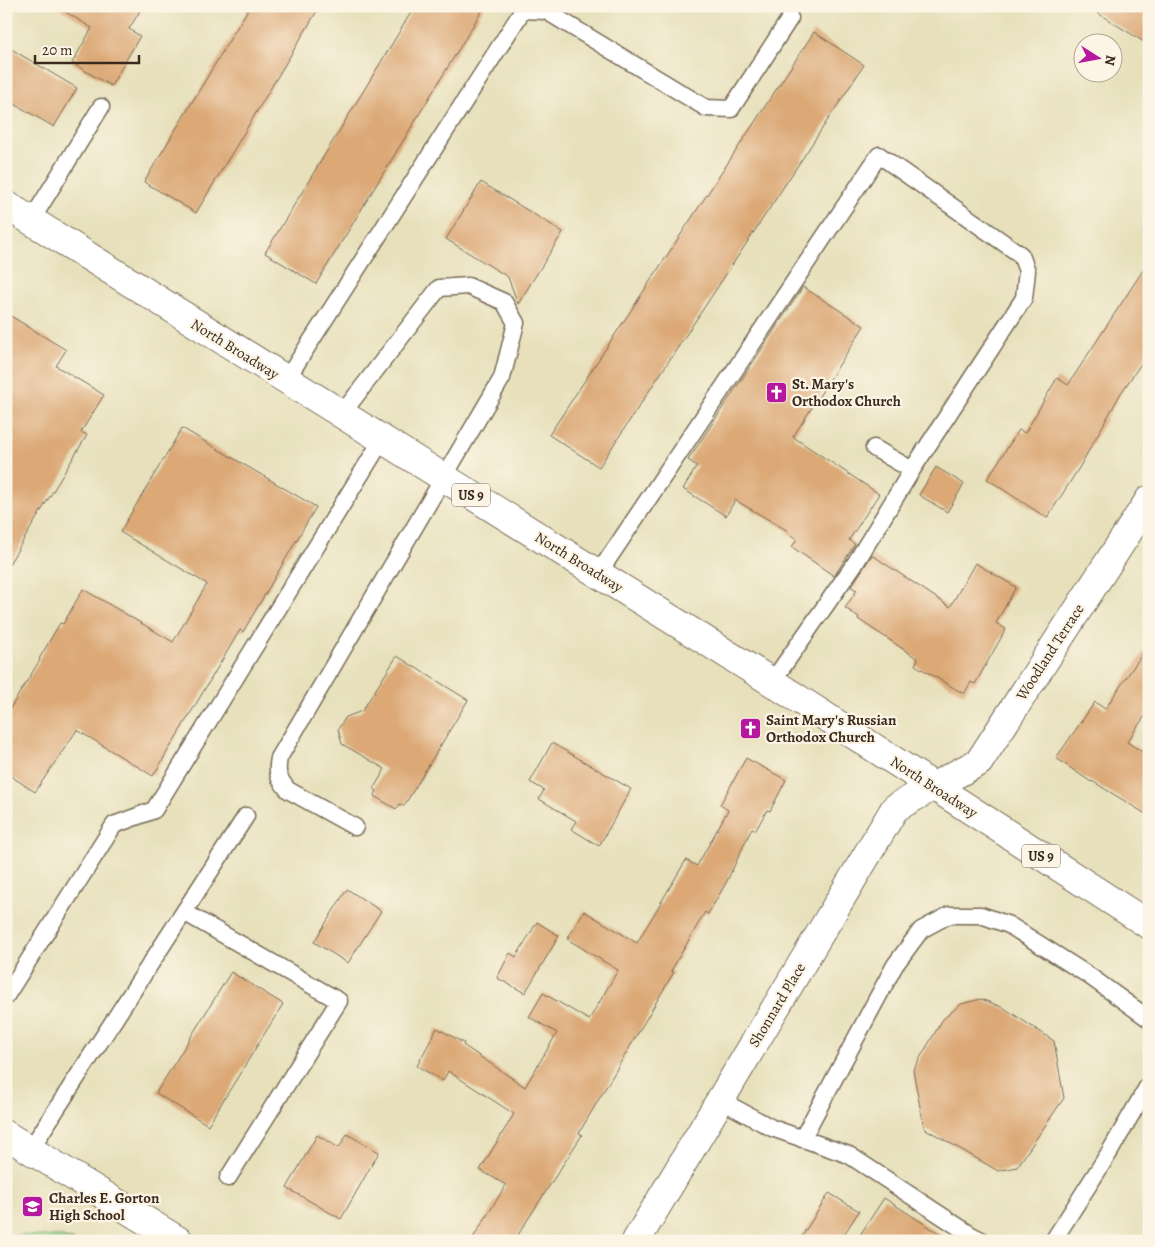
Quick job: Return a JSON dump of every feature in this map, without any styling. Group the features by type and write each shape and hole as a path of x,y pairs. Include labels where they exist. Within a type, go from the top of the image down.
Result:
{"main road":[{"name":"North Broadway","path":"6,205 772,682 1149,925"},
{"name":"Woodland Terrace","path":"934,786 979,762 1149,500"},
{"name":"Shonnard Place","path":"636,1241 895,808 934,786"},
{"path":"6,1135 179,1241"}],"lane":[{"path":"286,380 523,10 546,11 706,108 731,109 790,18"},
{"path":"31,221 101,107"},
{"path":"598,574 879,155 1021,255 1027,271 1024,298 912,470 856,562 772,682"},
{"path":"341,415 439,288 468,286 504,302 516,323 502,378 279,758 277,771 280,782 288,790 355,827"},
{"path":"6,996 114,825 154,810 382,440"},
{"path":"874,448 912,470"},
{"path":"30,1150 246,816"},
{"path":"184,912 339,1001 228,1178"},
{"path":"802,1139 895,965 921,930 950,915 981,914 1009,925 1088,975 1149,1019"},
{"path":"1053,1241 1109,1154 1149,1084"},
{"path":"720,1100 772,1128 849,1155 982,1241"}],"green space":[{"path":"19,1235 62,1237 75,1241 6,1241 6,1238"}],"building":[{"path":"56,6 143,6 129,29 140,36 111,86 72,63 92,28"},
{"path":"250,6 320,6 196,213 144,182"},
{"path":"415,6 485,6 316,284 265,253"},
{"path":"1086,6 1149,6 1149,45"},
{"path":"814,32 864,65 599,467 549,435"},
{"path":"6,46 77,88 54,127 6,99"},
{"path":"481,182 563,232 518,304 508,277 446,239"},
{"path":"1149,261 1149,352 1121,393 1079,468 1047,518 987,479 1019,430 1025,433 1057,378 1068,385"},
{"name":"St. Mary's Orthodox Church","path":"803,287 864,326 793,437 879,494 849,540 855,544 834,576 792,547 797,539 787,533 788,531 735,500 726,516 683,489 697,466 688,460"},
{"path":"6,313 66,350 56,366 104,395 81,432 87,435 6,569"},
{"path":"182,428 316,507 243,632 240,630 153,776 77,730 35,792 6,773 6,715 60,623 63,624 83,589 173,642 207,584 120,532"},
{"path":"936,467 964,484 947,512 919,495"},
{"path":"872,555 950,607 975,563 1016,587 996,623 1006,629 975,684 971,682 964,694 915,665 918,659 858,619 859,617 845,608 857,590 851,587"},
{"path":"1149,644 1149,710 1127,742 1149,756 1149,816 1091,782 1056,758 1095,702 1105,709"},
{"path":"397,656 468,700 404,806 400,804 396,809 374,796 377,791 374,788 385,769 342,744 338,729 346,717 362,711"},
{"path":"552,743 631,789 599,846 571,829 576,821 539,799 544,790 530,782"},
{"path":"746,758 786,780 770,811 767,810 756,830 752,828 726,883 708,914 705,912 671,971 674,972 579,1133 582,1135 514,1241 471,1241 506,1185 480,1170 514,1114 448,1071 443,1081 417,1066 437,1028 464,1043 463,1045 525,1087 557,1033 529,1017 543,993 589,1020 618,970 567,939 584,911 637,943 686,860 697,866 728,810 720,805"},
{"path":"347,889 381,911 348,963 314,942"},
{"path":"537,922 559,936 525,993 497,978 510,953 516,957"},
{"path":"231,972 283,1004 208,1125 156,1093"},
{"path":"981,999 1004,1008 1054,1041 1064,1098 1017,1167 998,1171 924,1128 913,1070 943,1019 961,1004"},
{"path":"347,1134 379,1152 341,1219 287,1188 317,1135 339,1148"},
{"path":"829,1193 859,1211 840,1241 799,1241"},
{"path":"884,1198 951,1241 856,1241"}],"place":[{"name":"St. Mary's Orthodox Church","path":"776,393"},
{"name":"Saint Mary's Russian Orthodox Church","path":"750,729"},
{"name":"Charles E. Gorton High School","path":"33,1207"}]}
